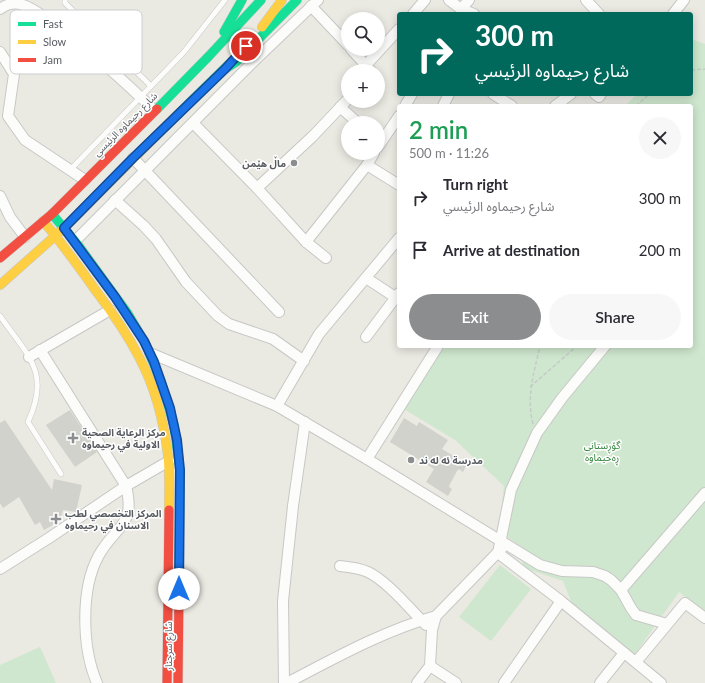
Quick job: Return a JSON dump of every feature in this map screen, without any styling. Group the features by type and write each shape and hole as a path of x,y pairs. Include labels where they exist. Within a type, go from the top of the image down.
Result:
{"main road":[{"path":"209,56 242,0"},
{"name":"شارع رحيماوه الرئيسي","path":"0,258 52,214 209,56 261,0"},
{"path":"0,285 64,228 133,158 225,69 266,22 282,0"},
{"path":"225,69 236,62 297,0"},
{"name":"شارع سرجنار","path":"52,214 75,241 123,309 150,352 170,408 177,440 180,470 178,683"},
{"name":"شارع سرجنار","path":"43,221 56,235 110,310 134,348 146,372 161,420 169,461 167,683"},
{"path":"169,542 179,542"}],"street":[{"path":"415,12 425,0"},
{"path":"449,0 470,12"},
{"path":"461,8 469,0"},
{"path":"586,0 597,12"},
{"path":"75,241 251,64 314,3 341,36"},
{"path":"0,9 8,4 18,4 31,10"},
{"path":"372,64 397,32"},
{"path":"0,52 10,68"},
{"path":"358,56 365,64"},
{"path":"14,74 8,116 25,140 85,180"},
{"path":"114,74 154,110"},
{"path":"496,96 509,104"},
{"path":"558,104 568,96"},
{"path":"257,188 313,136 340,107 350,116"},
{"path":"385,137 397,119"},
{"path":"193,122 257,188 306,242 326,258"},
{"path":"133,158 279,312"},
{"path":"306,242 370,160"},
{"path":"367,165 397,184"},
{"path":"0,196 10,218 25,237"},
{"path":"115,200 156,239 186,282 218,316 229,324 273,339 304,361"},
{"path":"277,406 319,334 397,240"},
{"path":"366,278 397,295 366,337"},
{"path":"29,357 110,310"},
{"path":"367,459 437,348"},
{"path":"417,683 430,666 432,630 436,616 501,547 511,490 537,433 562,398 603,348"},
{"path":"40,350 126,486 129,502 126,520 111,538 99,556 90,578 86,602 86,640 89,659 97,683"},
{"path":"150,352 277,406 367,459 501,547 540,565 553,569 573,572 600,573 611,580 621,590 636,615 667,624"},
{"path":"284,683 283,601 293,506 305,422"},
{"path":"0,568 49,538 126,486 169,461"},
{"path":"621,590 705,493"},
{"path":"501,547 561,601 662,683"},
{"path":"340,566 369,572 384,583 432,630"},
{"path":"504,683 561,601"},
{"path":"636,662 685,603 705,618"},
{"path":"287,683 345,652 386,634 436,616"},
{"path":"600,683 624,653"},
{"path":"430,666 456,683"}],"lane":[{"path":"66,0 65,3 72,10"},
{"path":"70,170 184,52 225,0"},
{"path":"139,74 151,86"},
{"path":"0,316 29,357 36,371 38,388 36,403 28,422 61,474"}],"path":[{"path":"693,70 705,69"},
{"path":"638,104 647,96"},
{"path":"537,433 530,412 530,387 540,348"},
{"path":"530,387 575,348"}],"green space":[{"name":"گۆڕستانی ڕەحیماوە","path":"693,40 705,44 705,613 679,592 635,654 573,606 563,581 521,567 526,550 499,531 504,486 455,440 404,409 441,348 693,348 693,104 627,104 635,96 693,96"},
{"path":"500,565 531,589 491,641 459,617"},
{"path":"40,647 56,683 0,683 0,665"}],"building":[{"name":"مركز الرعاية الصحیة الاولية في رحيماوه","path":"70,410 97,452 75,467 46,425"},
{"path":"404,418 417,426 419,422 448,440 442,449 467,464 463,472 459,469 457,471 450,484 449,487 452,489 448,496 426,482 434,469 390,442"},
{"path":"5,420 52,490 54,479 82,485 76,512 63,510 60,521 44,530 40,522 35,525 19,497 3,508 0,503 0,423"}],"traffic: fast":[{"path":"224,32 242,0"},
{"path":"157,109 261,0"},
{"path":"225,69 236,62 297,0"},
{"path":"177,115 232,61"},
{"path":"52,214 78,245 128,314 145,343 161,381 174,425 180,470 179,588"}],"traffic: slow":[{"path":"262,27 282,0"},
{"path":"0,285 64,228 177,115"},
{"path":"43,221 70,255 113,315 145,368 158,405 166,443 169,470 169,510"}],"traffic: jam":[{"path":"0,258 52,214 157,109"},
{"path":"167,683 169,510"},
{"path":"178,683 179,588"}],"place":[{"name":"ماڵ هێمن","path":"294,163"},
{"name":"مركز الرعاية الصحیة الاولية في رحيماوه","path":"73,438"},
{"name":"مدرسة ئه له ند","path":"411,460"},
{"name":"المركز التخصصي لطب الاسنان في رحيماوه","path":"56,519"}],"route":[{"path":"179,589 180,470 177,440 170,408 154,362 144,341 115,297 64,228 133,158 225,69 246,46"}]}
